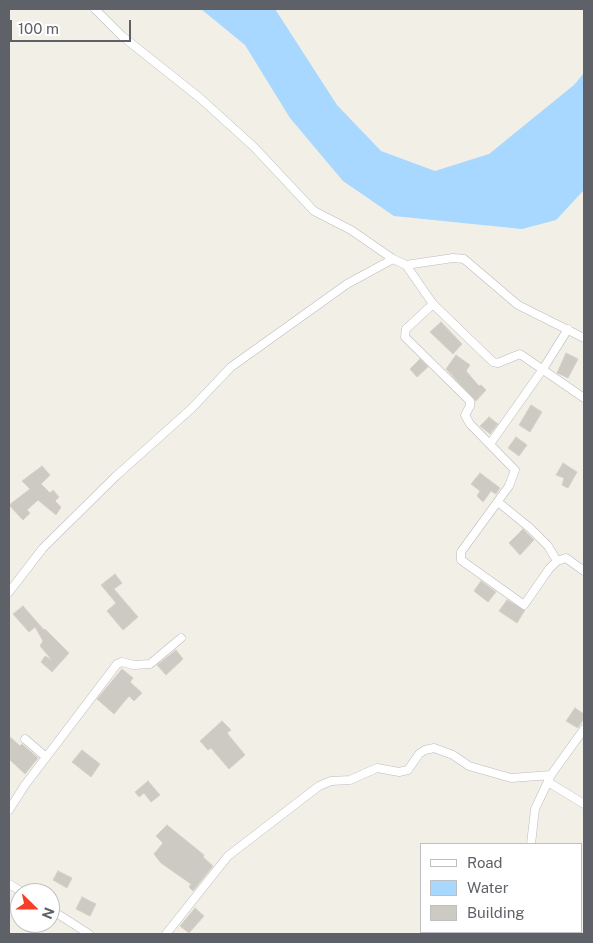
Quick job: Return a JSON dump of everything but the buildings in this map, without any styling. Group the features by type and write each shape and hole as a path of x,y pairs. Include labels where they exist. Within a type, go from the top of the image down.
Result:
{"street":[{"path":"95,9 122,36 200,98 254,147 314,211 351,230 393,259 406,265 433,304 493,362 498,363 520,354 584,398"},
{"path":"406,265 453,258 464,259 518,305 584,338"},
{"path":"9,592 44,548 116,476 191,409 231,367 347,284 393,259"},
{"path":"433,304 406,329 405,337 470,400 466,417 515,470 512,480 498,502 462,552 461,560 524,605 549,568 563,558 568,559 584,571"},
{"path":"490,444 543,369 568,329"},
{"path":"498,502 530,528 548,546 558,561"},
{"path":"9,810 46,757 117,664 122,662 134,665 150,664 181,638"},
{"path":"531,843 535,809 549,779 584,729"},
{"path":"25,739 46,757"},
{"path":"166,934 228,856 319,786 331,782 350,780 377,768 399,772 408,770 419,754 425,750 434,748 453,755 468,766 511,778 549,779 584,804"},
{"path":"60,915 89,934"}],"water":[{"path":"201,9 275,9 337,105 381,151 435,171 489,154 574,85 584,73 584,190 556,220 522,229 394,216 343,181 290,118 245,45"}]}
